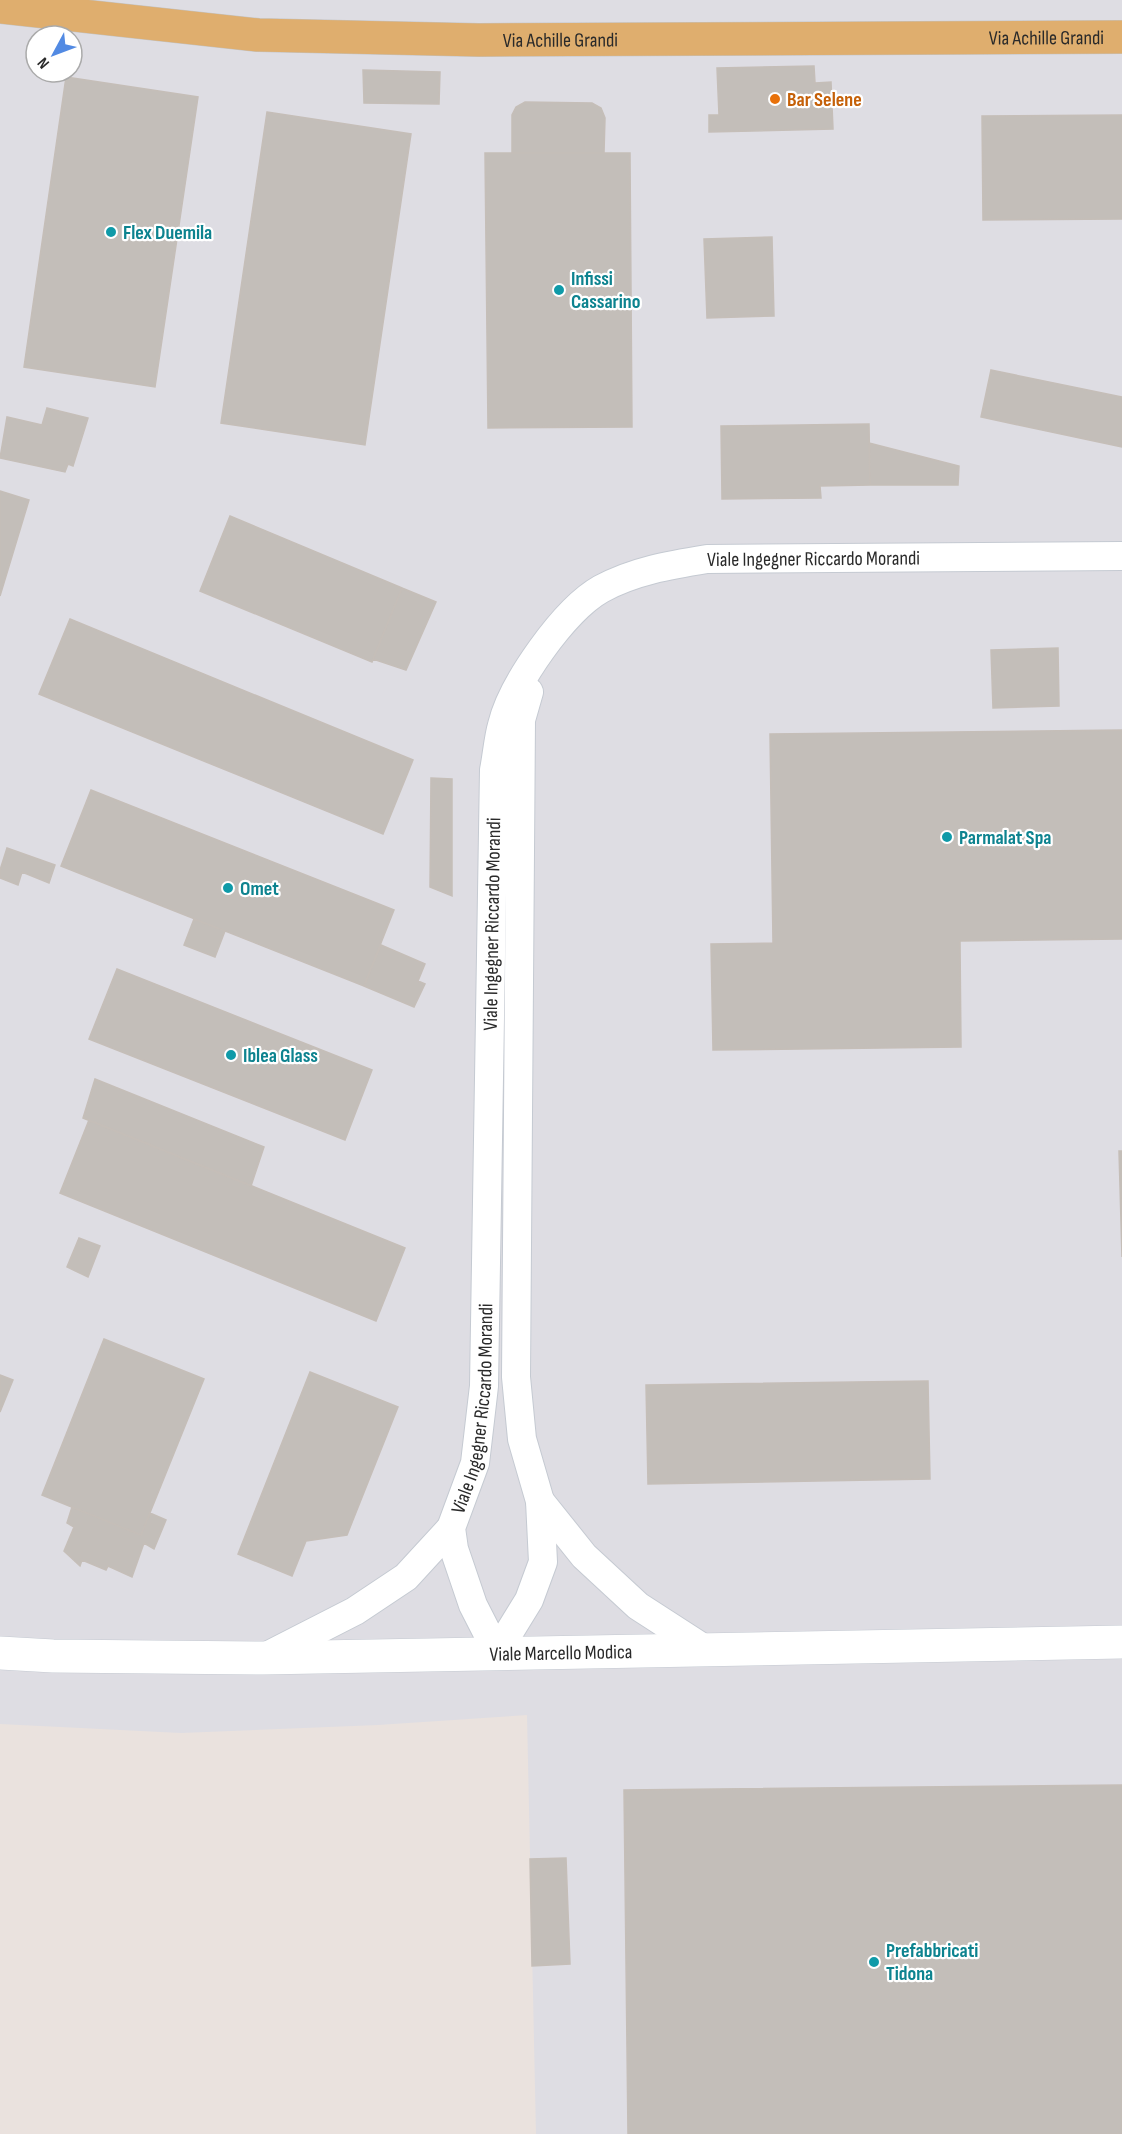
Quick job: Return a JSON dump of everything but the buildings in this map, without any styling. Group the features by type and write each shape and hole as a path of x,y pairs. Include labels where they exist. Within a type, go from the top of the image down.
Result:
{"main road":[{"name":"Via Achille Grandi","path":"0,7 258,35 479,40 1122,37"}],"street":[{"name":"Viale Ingegner Riccardo Morandi","path":"498,1652 473,1605 454,1549 451,1528 475,1463 484,1386 494,770 502,724 515,688 567,617 600,590 647,569 707,559 1122,556"},
{"name":"Viale Ingegner Riccardo Morandi","path":"498,1652 529,1600 543,1562 540,1501 522,1439 516,1377 521,720 541,653"},
{"path":"540,1501 584,1556 638,1605 704,1648"},
{"path":"263,1658 355,1611 406,1577 451,1528"},
{"name":"Viale Marcello Modica","path":"0,1653 54,1656 263,1658 1122,1642"}],"shaded area":[{"path":"0,0 1122,0 1122,2134 536,2134 527,1715 378,1725 181,1733 0,1724"}],"place":[{"name":"Bar Selene","path":"775,99"},
{"name":"Flex Duemila","path":"111,232"},
{"name":"Infissi Cassarino","path":"559,290"},
{"name":"Parmalat Spa","path":"947,837"},
{"name":"Omet","path":"228,888"},
{"name":"Iblea Glass","path":"231,1055"},
{"name":"Prefabbricati Tidona","path":"874,1962"}]}
